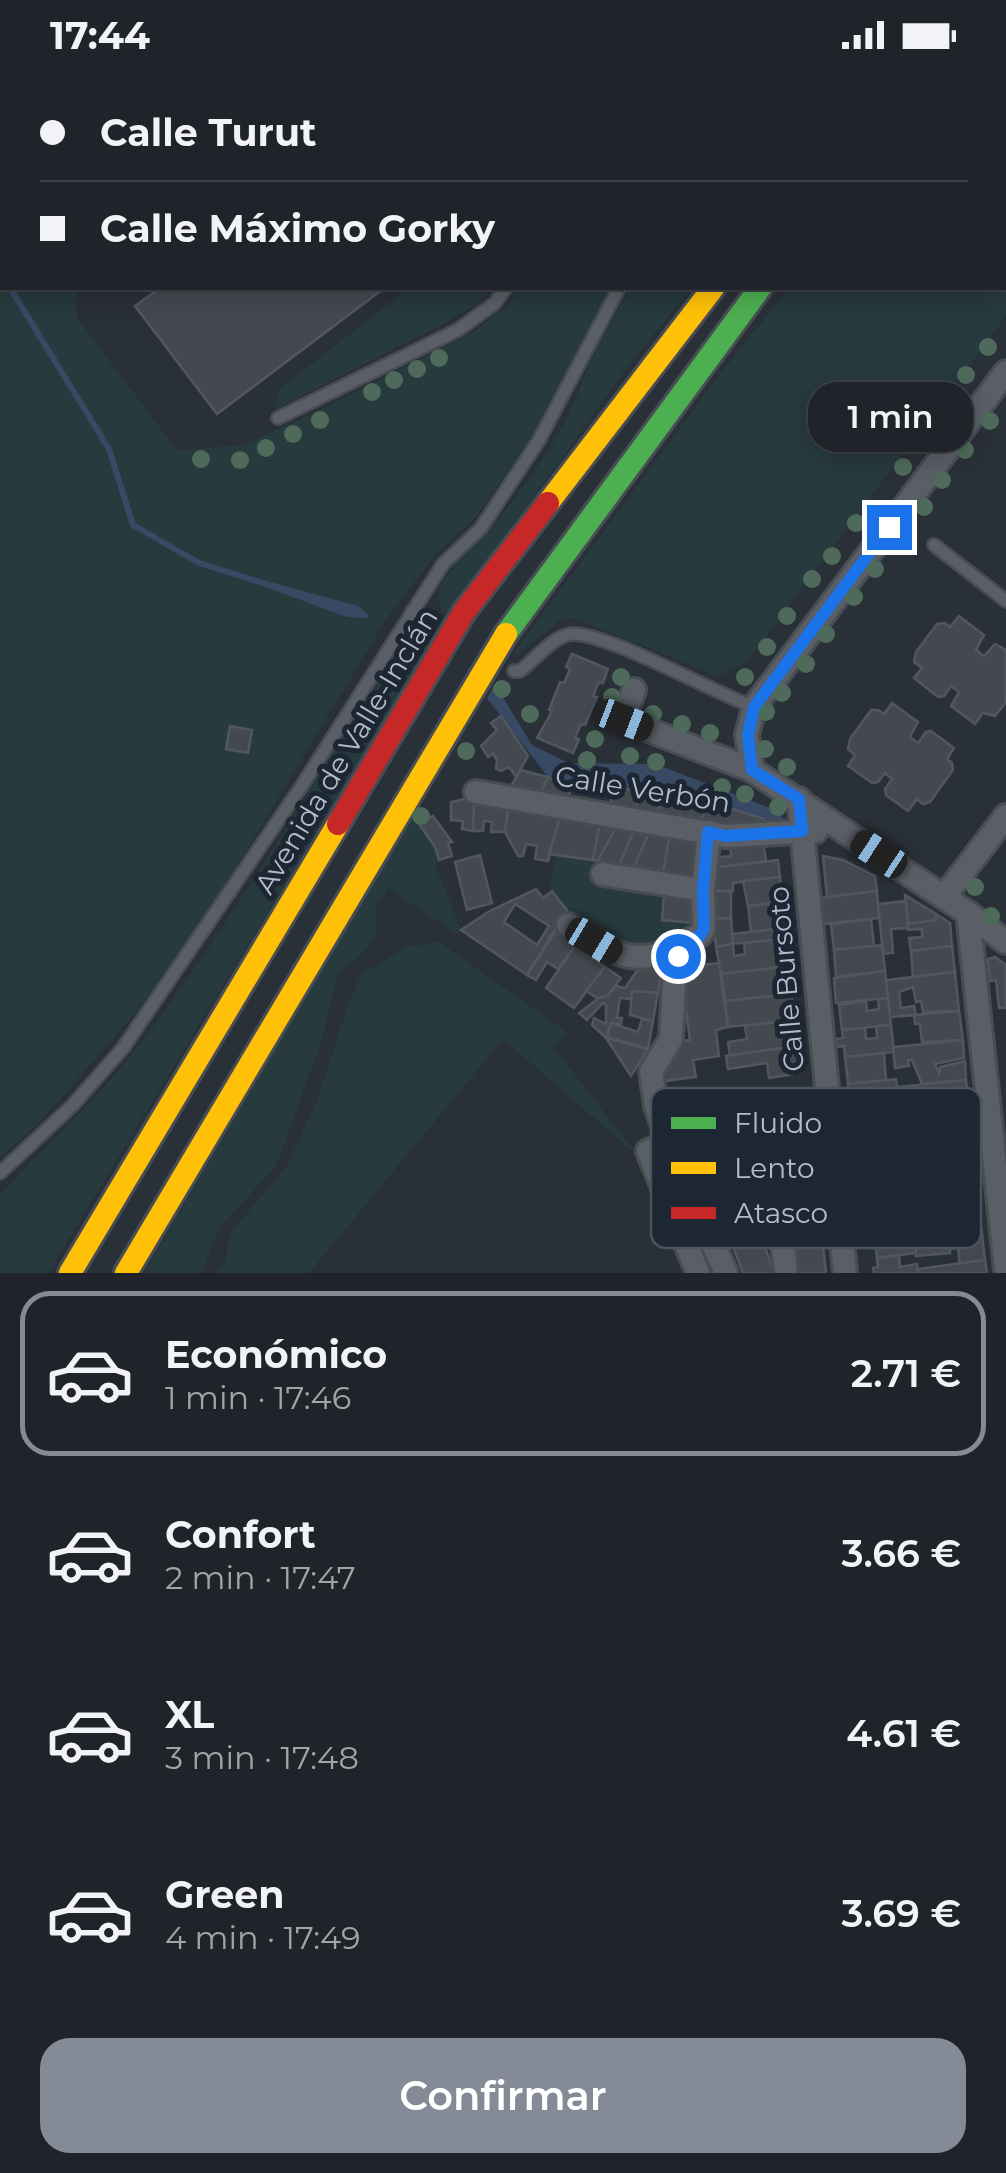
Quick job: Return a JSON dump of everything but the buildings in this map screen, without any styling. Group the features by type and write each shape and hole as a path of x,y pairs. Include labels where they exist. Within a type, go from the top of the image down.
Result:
{"main road":[{"name":"Avenida de Valle-Inclán","path":"70,1273 464,612 711,290"},
{"path":"126,1273 505,635 759,290"}],"street":[{"path":"752,770 748,735 754,707 1006,372"},
{"path":"634,690 624,720 752,770 1006,942"},
{"name":"Calle Verbón","path":"476,792 726,836 827,832 862,843"},
{"name":"Calle Bursoto","path":"799,799 826,1088"},
{"path":"944,897 1006,816"},
{"path":"568,925 620,957 677,956 704,928 708,832"},
{"path":"603,874 703,890"},
{"path":"968,913 1006,1269"},
{"path":"654,1088 652,1072 671,1040 677,956"},
{"path":"690,1248 698,1273"},
{"path":"713,1248 726,1273"},
{"path":"783,1248 786,1273"},
{"name":"Calle Bursoto","path":"842,1248 845,1273"}],"lane":[{"path":"278,418 458,330 495,303 505,290"},
{"path":"0,1173 73,1104 123,1048 293,800 443,564 482,528 539,440 618,290"},
{"path":"934,546 1006,601"},
{"path":"412,611 428,620"},
{"path":"514,671 520,672 564,636 596,636 724,697 754,707"}],"green space":[{"path":"0,290 75,290 77,318 177,450 243,445 316,412 472,333 510,303 518,290 609,290 531,437 475,518 435,555 387,618 216,901 137,1011 39,1123 0,1157"},
{"path":"406,290 490,290 477,304 443,324 276,409 278,390"},
{"path":"629,290 690,290 629,365 448,617 440,605 444,579 501,516 544,457 570,413 595,353"},
{"path":"787,290 1006,290 1006,316 747,662 718,676 574,618 559,621 519,654 513,654 717,378"},
{"path":"419,634 435,637 48,1273 0,1273 0,1195 97,1095 150,1031 249,887 403,639"},
{"path":"412,815 435,847 439,860 435,865 461,930 457,934 388,888 376,908 377,931 366,950 337,975 323,1037 276,1166 221,1226 201,1273 144,1273"},
{"path":"556,855 596,861 594,879 664,893 663,920 695,923 647,946 630,947 608,940 574,915 549,888"},
{"path":"439,942 567,1032 554,1048 639,1157 503,1039 309,1273 217,1273 225,1262 231,1232 286,1167 317,1101 362,973 408,947"}],"water":[{"path":"274,583 358,606 369,615 347,617 271,589"},
{"path":"495,684 532,745 569,763 666,768 783,813 781,824 663,786 597,793 570,788 547,776 487,698"}],"waterway":[{"path":"11,290 109,449 133,525 199,563 279,588"}],"traffic: fast":[{"path":"506,634 759,290"}],"traffic: slow":[{"path":"548,503 711,290"},
{"path":"126,1273 506,634"},
{"path":"70,1273 338,824"}],"traffic: jam":[{"path":"338,824 464,612 548,503"}],"route":[{"path":"678,956 678,946 700,936 704,928 708,832 726,836 802,831 799,799 752,770 748,735 754,707 889,527"}]}
